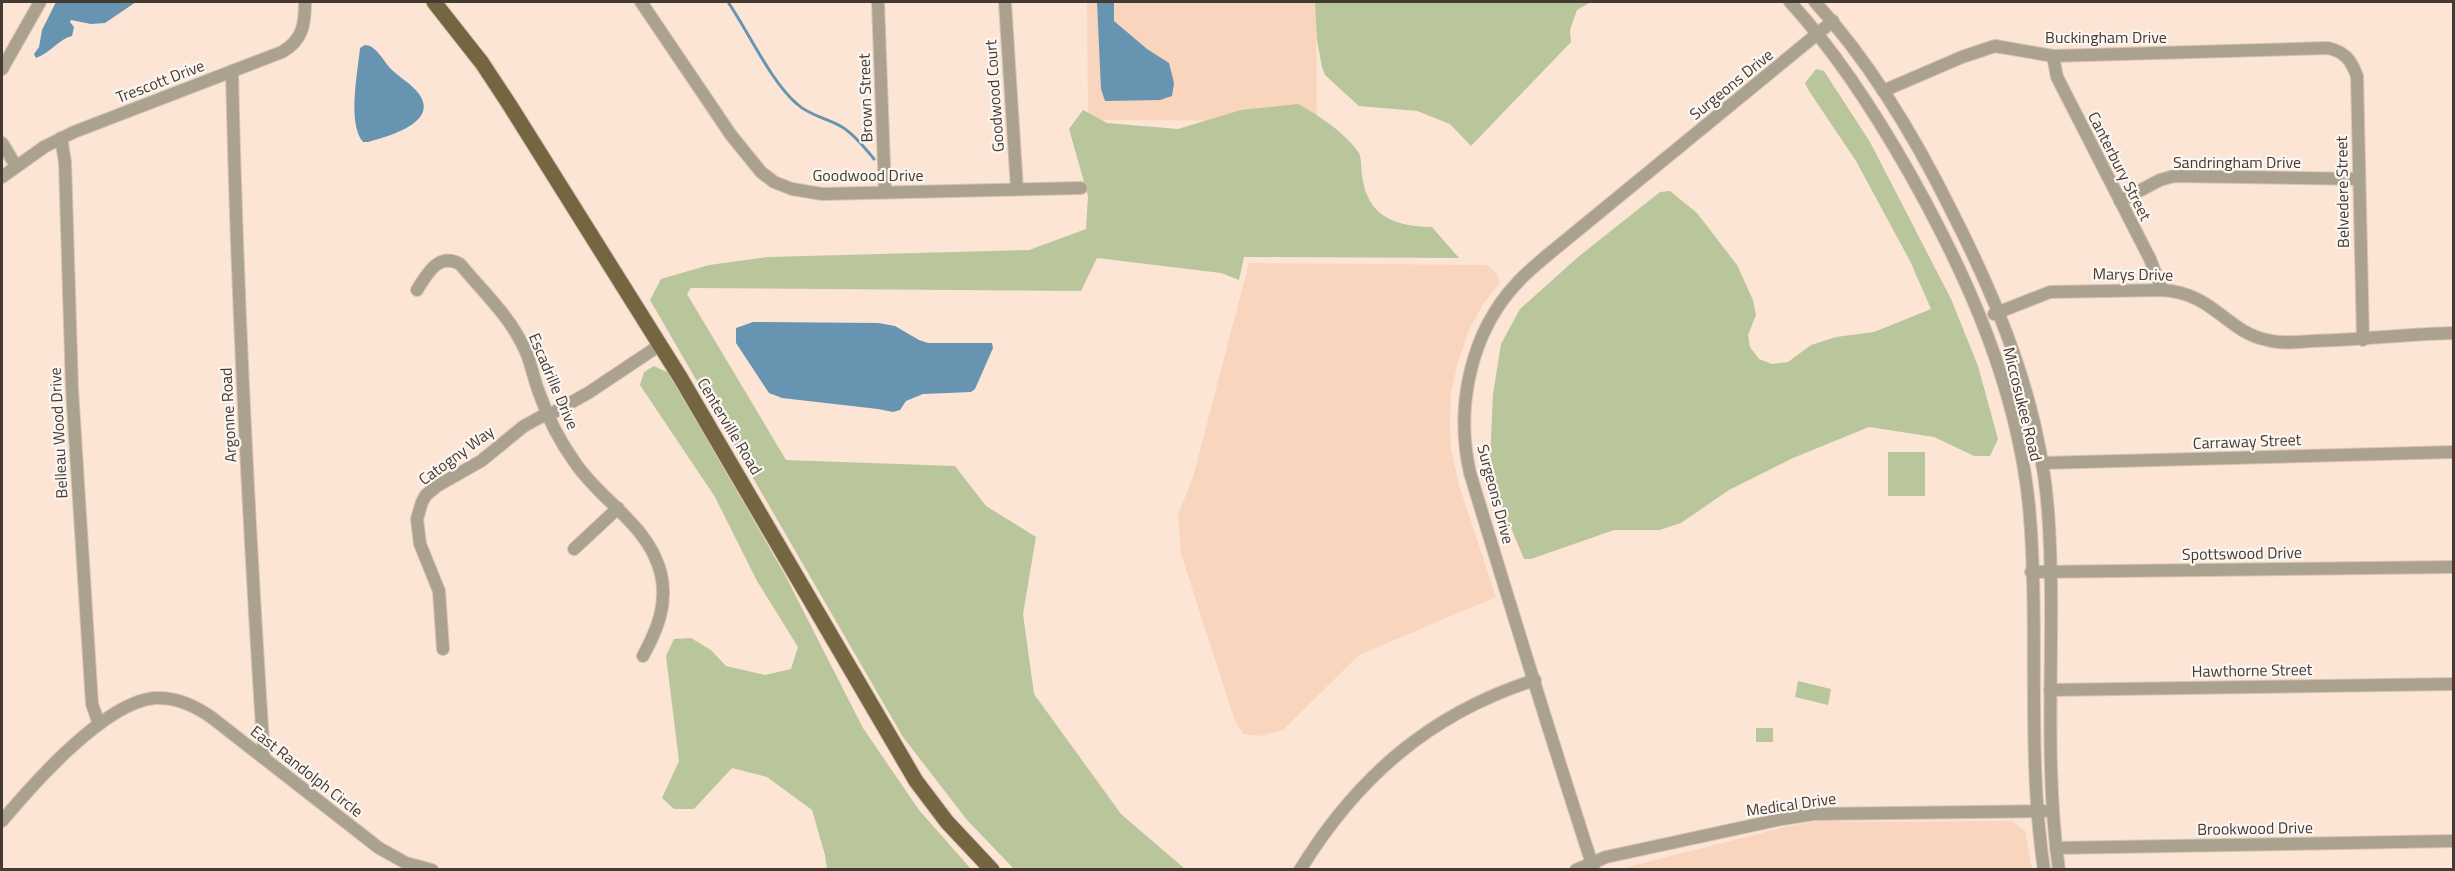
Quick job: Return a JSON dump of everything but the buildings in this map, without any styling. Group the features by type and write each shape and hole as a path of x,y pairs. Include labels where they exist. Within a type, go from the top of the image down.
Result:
{"main road":[{"name":"Centerville Road","path":"434,2 482,63 504,96 660,345 751,496 916,781 947,822 992,870"}],"street":[{"path":"2,69 40,2"},
{"name":"Trescott Drive","path":"2,177 61,138 282,52 293,45 304,28 305,2"},
{"name":"Goodwood Drive","path":"641,2 744,153 774,182 801,191 822,194 1081,188"},
{"name":"Brown Street","path":"878,2 885,192"},
{"name":"Goodwood Court","path":"1005,2 1017,189"},
{"name":"Miccosukee Road","path":"1791,2 1817,34 1889,136 1944,238 1982,318 2006,391 2028,504 2034,767 2044,870"},
{"name":"Miccosukee Road","path":"1815,2 1833,21 1883,91 1936,180 1999,311 2030,406 2042,463 2047,502 2051,572 2049,768 2059,870"},
{"name":"Surgeons Drive","path":"1593,866 1498,567 1466,455 1464,408 1468,380 1477,347 1500,305 1516,284 1833,21"},
{"name":"Buckingham Drive","path":"1883,91 1937,67 1995,46 2053,56 2328,48 2339,50"},
{"name":"Belvedere Street","path":"2339,50 2349,57 2357,76 2363,340"},
{"name":"Canterbury Street","path":"2053,56 2057,77 2158,275 2162,290"},
{"name":"Argonne Road","path":"232,71 236,253 264,758"},
{"name":"Belleau Wood Drive","path":"61,138 65,162 72,389 92,704 99,724"},
{"path":"2,143 16,166"},
{"name":"Sandringham Drive","path":"2120,201 2160,180 2174,176 2358,179"},
{"name":"Escadrille Drive","path":"417,290 431,268 437,264 448,260 460,264 509,322 526,352 540,397 548,414 576,464 649,543 661,575 664,594 662,614 657,630 643,656"},
{"name":"Marys Drive","path":"1982,318 2050,292 2162,290 2179,291 2194,296 2245,332 2276,342 2363,340 2426,333 2454,333"},
{"name":"Catogny Way","path":"443,649 441,604 436,581 420,544 417,519 418,510 426,495 437,486 475,465 524,426 588,393 660,345"},
{"name":"Carraway Street","path":"2042,463 2454,452"},
{"path":"2022,465 2039,481 2047,502"},
{"path":"574,549 618,508"},
{"name":"Spottswood Drive","path":"2031,572 2454,567"},
{"path":"2032,624 2051,624"},
{"path":"1300,870 1339,812 1363,784 1400,751 1427,731 1473,704 1535,680"},
{"name":"Hawthorne Street","path":"2050,690 2454,684"},
{"name":"East Randolph Circle","path":"99,724 125,707 144,700 182,701 200,709 379,848 406,863 432,870"},
{"path":"2,822 49,769 99,724"},
{"name":"Medical Drive","path":"1576,870 1593,866 1606,857 1742,827 1814,814 2052,811"},
{"name":"Brookwood Drive","path":"2056,848 2454,841"}],"shaded area":[{"path":"1087,2 1316,2 1317,121 1088,120"},
{"path":"1249,263 1487,265 1497,274 1500,282 1482,306 1469,330 1457,365 1451,394 1450,424 1451,449 1459,485 1496,597 1359,655 1283,730 1259,736 1243,734 1235,721 1181,554 1178,515 1193,477"},
{"path":"1827,819 1844,822 2012,821 2025,831 2032,869 1616,870 1781,828"}],"green space":[{"path":"1315,2 1591,2 1577,10 1570,30 1571,42 1471,146 1450,124 1417,111 1359,106 1325,75 1317,40"},
{"path":"1816,69 1824,71 1870,142 1951,299 1978,366 1998,439 1990,456 1974,456 1934,437 1869,427 1793,458 1729,490 1681,523 1660,530 1614,530 1531,559 1524,559 1501,504 1490,462 1493,394 1501,344 1520,309 1578,257 1660,192 1670,191 1697,213 1737,265 1753,300 1756,315 1748,335 1750,347 1759,359 1772,364 1788,362 1811,345 1836,337 1874,332 1931,309 1910,261 1856,161 1805,83"},
{"path":"1298,104 1332,125 1354,146 1360,155 1365,190 1377,210 1395,221 1432,227 1459,258 1244,257 1239,280 1221,273 1097,258 1081,291 691,288 687,294 786,460 955,466 986,506 1036,537 1023,614 1034,694 1121,814 1185,869 1014,869 967,820 903,737 650,300 661,279 709,265 768,257 1029,250 1086,229 1088,196 1069,129 1083,110 1107,123 1178,129 1241,110"},
{"path":"654,366 669,373 785,575 863,728 919,810 971,869 827,869 812,810 767,777 732,768 694,809 674,809 662,798 679,761 666,656 674,639 691,638 711,650 726,666 765,675 791,669 798,647 757,581 715,497 640,385 644,372"},
{"path":"1888,452 1925,452 1925,496 1888,496"},
{"path":"1798,681 1831,689 1828,705 1795,697"},
{"path":"1756,728 1773,728 1773,742 1756,742"}],"water":[{"path":"56,2 136,2 105,23 91,24 71,20 74,27 72,36 36,58 34,54 39,47 42,30"},
{"path":"1097,2 1114,2 1114,21 1147,49 1169,63 1174,83 1172,96 1160,100 1105,101 1101,89"},
{"path":"365,45 373,48 391,69 413,87 424,104 417,121 398,132 368,142 363,142 358,133 354,110 360,48"},
{"path":"753,322 878,323 895,326 928,343 992,343 993,348 975,389 971,392 923,394 906,401 900,410 893,412 782,398 769,393 736,343 736,328"}],"waterway":[{"path":"728,2 769,70 787,94 807,111 846,130 874,159"}]}
